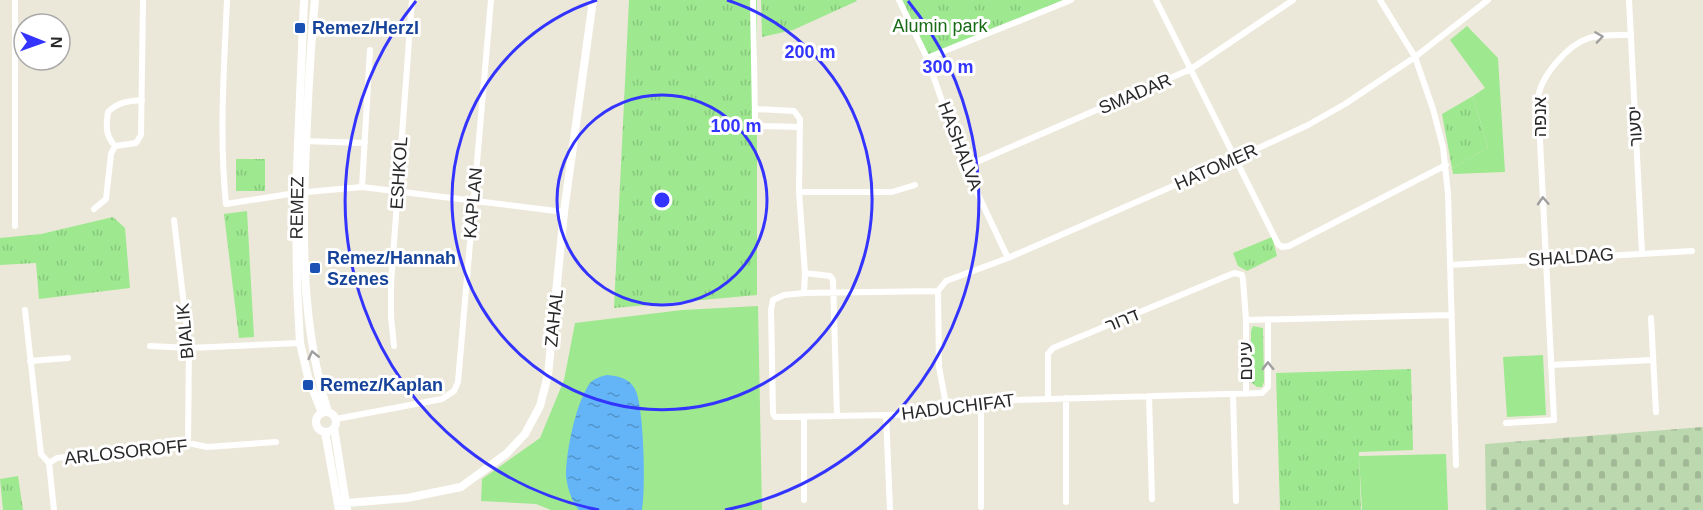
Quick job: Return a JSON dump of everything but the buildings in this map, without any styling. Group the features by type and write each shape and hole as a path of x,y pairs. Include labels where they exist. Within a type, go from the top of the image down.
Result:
{"street":[{"path":"15,0 15,226"},
{"path":"115,146 135,143 141,135 143,0"},
{"path":"227,0 223,95 223,172 226,204 362,187 564,212"},
{"name":"REMEZ","path":"304,0 297,284 300,343 308,377 325,412"},
{"name":"REMEZ","path":"302,141 315,0"},
{"name":"ESHKOL","path":"394,346 391,294 412,0"},
{"name":"KAPLAN","path":"335,424 442,399 454,390 458,382 490,0"},
{"name":"ZAHAL","path":"347,507 461,487 506,454 525,434 540,406 548,375 564,212 593,0"},
{"path":"753,0 755,119 761,126 800,127"},
{"name":"HASHALVA","path":"899,0 927,58 965,167 1008,258"},
{"path":"927,58 1071,0"},
{"path":"1156,0 1278,244 1282,247 1308,237 1446,165"},
{"name":"SMADAR","path":"965,167 1191,69 1293,0"},
{"path":"1380,0 1414,57 1434,109 1446,165 1456,465"},
{"name":"HATOMER","path":"938,291 946,281 1008,258 1235,159 1317,120 1414,57 1488,0"},
{"name":"יסעור","path":"1629,0 1641,253"},
{"name":"אנפה","path":"1506,423 1554,420 1538,100 1540,86 1553,68 1581,41 1605,35 1631,35"},
{"path":"362,187 370,50"},
{"path":"115,146 108,139 106,128 108,112 115,105 142,100"},
{"path":"755,109 794,111 800,119 799,192 805,273 804,293 938,291 939,367 947,410"},
{"path":"302,141 365,143"},
{"path":"94,209 106,199 111,154 115,146"},
{"path":"799,192 892,192 915,185"},
{"name":"REMEZ","path":"300,193 310,340 325,412"},
{"name":"BIALIK","path":"174,220 189,348 188,443"},
{"name":"SHALDAG","path":"1450,265 1692,250"},
{"path":"805,273 830,276 833,280 837,417"},
{"name":"דרור","path":"1048,398 1048,354 1053,348 1230,274 1239,274"},
{"name":"עיטם","path":"1239,274 1243,279 1246,320 1246,394 1262,393 1268,387 1268,320"},
{"name":"HADUCHIFAT","path":"804,293 784,295 773,300 772,390 775,417 931,414 972,401 1246,394"},
{"path":"24,310 41,454 49,463 54,510"},
{"path":"1246,320 1452,315"},
{"path":"1651,318 1656,412"},
{"path":"150,346 189,348 300,343"},
{"path":"30,361 68,358"},
{"path":"1551,365 1653,360"},
{"path":"1233,394 1236,501"},
{"path":"1149,396 1152,499"},
{"path":"1066,398 1066,502"},
{"path":"981,401 981,507"},
{"path":"325,432 319,430 316,424 317,417 325,412 335,424 347,507"},
{"path":"886,415 890,510"},
{"path":"804,418 804,500"},
{"path":"325,432 335,424"},
{"path":"325,432 339,510"},
{"name":"ARLOSOROFF","path":"49,463 57,458 188,443 207,447 276,442"}],"green space":[{"path":"629,0 757,0 757,295 614,308"},
{"path":"761,0 857,1 793,30 762,37"},
{"name":"Alumin park","path":"899,0 1071,0 927,58"},
{"path":"1467,26 1498,58 1505,172 1453,174 1452,168 1488,148 1473,96 1485,88 1450,40"},
{"path":"1473,96 1488,148 1452,168 1442,114"},
{"path":"236,159 265,159 265,191 236,191"},
{"path":"247,211 254,337 239,338 224,214"},
{"path":"113,217 125,228 130,288 39,299 36,263 0,265 0,238 41,234"},
{"path":"1272,237 1277,256 1247,271 1238,266 1233,253"},
{"path":"758,306 762,510 551,510 536,504 481,501 482,479 540,438 564,380 575,323 682,310"},
{"path":"1253,326 1263,328 1264,382 1262,387 1257,387 1251,382 1251,331"},
{"path":"1543,355 1546,415 1507,417 1503,357"},
{"path":"1411,369 1413,450 1359,452 1361,510 1280,510 1276,373"},
{"path":"1703,427 1703,510 1486,510 1485,444"},
{"path":"1446,454 1448,510 1362,510 1359,456"},
{"path":"18,476 23,510 3,510 0,479"}],"water":[{"path":"607,375 630,382 638,398 643,448 642,510 579,510 567,485 566,476 572,430 583,395 596,379"}],"place":[{"name":"Remez/Herzl","path":"300,28"},
{"name":"Remez/Hannah Szenes","path":"315,268"},
{"name":"Remez/Kaplan","path":"308,385"}]}
